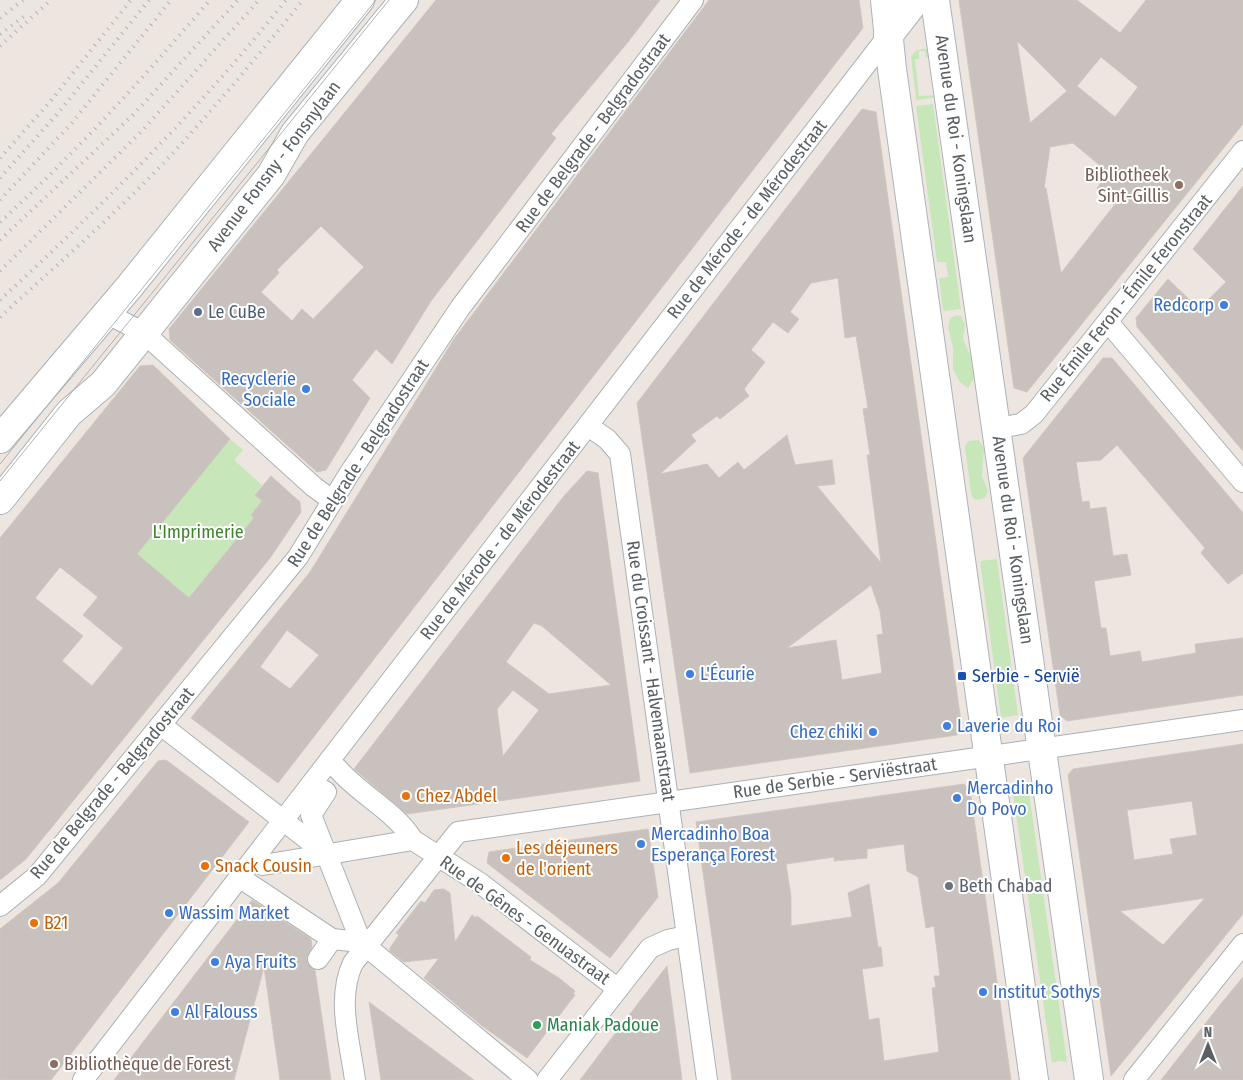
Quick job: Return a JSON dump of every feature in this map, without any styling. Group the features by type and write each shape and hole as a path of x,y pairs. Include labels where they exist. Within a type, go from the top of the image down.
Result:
{"street":[{"name":"Avenue Fonsny - Fonsnylaan","path":"0,439 106,313 360,0"},
{"name":"Avenue Fonsny - Fonsnylaan","path":"0,500 69,413 104,384 271,175 296,133 404,0"},
{"name":"Rue de Belgrade - Belgradostraat","path":"0,906 37,876 298,557 332,500 460,308 694,0"},
{"path":"885,0 888,36 1034,1080"},
{"name":"Rue de Mérode - de Mérodestraat","path":"83,1080 916,0"},
{"name":"Avenue du Roi - Koningslaan","path":"936,0 1089,1080"},
{"name":"Rue Émile Feron - Émile Feronstraat","path":"998,428 1020,424 1034,414 1243,151"},
{"path":"106,313 144,333 314,487 332,500"},
{"path":"1108,322 1243,482"},
{"name":"Rue du Croissant - Halvemaanstraat","path":"588,426 607,439 620,454 707,1080"},
{"name":"Rue de Serbie - Serviëstraat","path":"355,1080 344,994 346,978 365,944 435,854 458,832 1042,747 1243,720"},
{"path":"161,725 327,854"},
{"path":"263,865 413,840 402,822 345,778 337,768"},
{"path":"321,789 326,792 311,815 365,944 528,1080"},
{"name":"Rue de Gênes - Genuastraat","path":"413,840 480,883 618,989"},
{"path":"248,883 332,939 365,944"},
{"path":"547,1080 650,948 668,940 686,936"},
{"path":"318,959 332,939"},
{"path":"1134,1080 1243,944"}],"green space":[{"path":"930,48 931,57 926,58 925,51 919,51 919,59 915,59 919,96 935,95 939,97 916,100 911,56 917,50"},
{"path":"933,104 961,309 943,311 939,278 948,277 946,262 937,262 916,106"},
{"path":"957,315 961,316 965,325 963,339 976,368 976,375 968,388 960,382 953,369 953,348 948,327 950,318"},
{"name":"L'Imprimerie","path":"230,439 243,450 234,460 262,485 255,494 262,501 251,515 254,518 189,598 137,554"},
{"path":"979,440 984,448 982,476 988,491 985,498 978,500 973,498 971,493 965,447 968,441"},
{"path":"997,559 1018,715 1001,718 980,561"},
{"path":"1028,785 1067,1062 1052,1063 1012,787"}],"building":[{"path":"436,0 660,0 628,42 551,134 556,138 431,301 392,364 376,349 352,380 370,398 326,470 317,472 170,340 169,329","holes":["321,226 364,267 313,319 302,309 292,321 261,292 279,273 277,270"]},
{"path":"709,0 859,0 863,28 278,783 191,718 310,572 454,339","holes":["287,630 319,655 290,689 260,667"]},
{"path":"959,0 1077,0 1120,33 1146,0 1243,0 1243,124 1027,392 1014,388","holes":["1017,41 1067,91 1030,123","1101,57 1138,87 1115,117 1077,86","1073,143 1109,173 1097,188 1116,203 1061,273 1046,188 1044,188 1050,147"]},
{"path":"862,109 876,112 962,729 957,735 690,773 637,403","holes":["838,278 845,338 856,336 868,408 863,409 870,455 867,455 881,563 817,486 835,484 832,460 795,465 787,435 744,470 738,462 719,478 707,464 660,474 696,441 691,435 717,416 720,419 749,396 744,389 765,362 751,350 773,322 788,333 799,319 790,312 811,283","871,585 880,611 883,634 877,635 882,673 842,680 836,640 787,648"]},
{"path":"1243,186 1243,451 1137,327 1136,318 1168,279 1199,309 1226,282 1193,249"},
{"path":"1103,358 1112,358 1243,513 1243,573 1228,584 1201,553 1205,548 1117,445 1101,460 1076,462 1082,502 1089,501 1090,509 1106,507 1113,556 1127,554 1131,575 1094,581 1101,628 1106,628 1110,656 1140,651 1142,662 1196,653 1195,644 1243,638 1243,695 1067,721 1060,715 1023,458"},
{"path":"153,365 230,439 137,554 189,598 254,518 251,515 262,501 255,495 271,476 300,502 301,512 270,558 26,859 0,880 0,538 140,366","holes":["60,567 98,597 83,615 123,648 92,686 62,661 83,636 35,598"]},
{"path":"587,471 598,473 640,781 407,814 354,769 564,496","holes":["534,623 542,626 611,685 549,694 506,662","513,690 539,710 503,756 497,709"]},
{"path":"1243,744 1243,914 1111,1076 1068,775 1073,769","holes":["1192,801 1197,835 1170,839 1173,854 1134,860 1127,810","1205,898 1163,945 1120,911"]},
{"path":"166,760 249,822 51,1080 0,1080 0,929 58,883 158,761"},
{"path":"964,784 970,790 1011,1080 732,1080 696,822","holes":["904,844 907,871 918,877 926,928 934,926 940,976 934,976 936,987 932,988 939,1052 884,1061 879,1018 869,1020 862,969 883,966 881,947 878,947 869,884 848,893 852,917 791,926 791,897 786,864 834,857 834,861 867,858 867,849"]},
{"path":"648,829 658,897 610,958 487,863 489,852"},
{"path":"444,889 450,893 455,942 472,915 476,918 477,916 531,957 530,960 559,978 575,991 573,994 575,995 527,1058 481,1025 424,978 439,958 404,962 390,951 399,935 396,933 421,901 425,903 434,890"},
{"path":"252,900 311,939 312,947 306,958 308,964 315,970 331,1080 280,1080 264,967 234,1080 114,1080"},
{"path":"667,966 682,1080 580,1080 633,1010"},
{"path":"1243,977 1243,1080 1161,1080 1220,1005"},
{"path":"369,1002 474,1080 381,1080"}],"tram line":[{"path":"0,464 376,0"},
{"path":"0,481 389,0"}],"railway":[{"path":"0,18 23,0"},
{"path":"0,46 51,0"},
{"path":"0,158 49,103 131,0"},
{"path":"0,178 59,112 149,0"},
{"path":"0,200 71,124 171,0"},
{"path":"0,222 108,114 210,0"},
{"path":"0,240 133,115 238,0"},
{"path":"0,271 141,132 259,0"},
{"path":"0,300 76,229 149,156 219,80 286,0"},
{"path":"0,317 88,237 152,175 223,97 303,0"},
{"path":"0,34 26,15"}],"place":[{"name":"Bibliotheek Sint-Gillis","path":"1179,185"},
{"name":"Redcorp","path":"1224,305"},
{"name":"Le CuBe","path":"198,312"},
{"name":"Recyclerie Sociale","path":"306,389"},
{"name":"L'Écurie","path":"690,674"},
{"name":"Serbie - Servië","path":"962,676"},
{"name":"Laverie du Roi","path":"947,726"},
{"name":"Chez chiki","path":"873,732"},
{"name":"Chez Abdel","path":"406,796"},
{"name":"Mercadinho Do Povo","path":"957,798"},
{"name":"Mercadinho Boa Esperança Forest","path":"641,844"},
{"name":"Les déjeuners de l'orient","path":"506,858"},
{"name":"Snack Cousin","path":"205,866"},
{"name":"Beth Chabad","path":"949,886"},
{"name":"Wassim Market","path":"169,913"},
{"name":"B21","path":"34,923"},
{"name":"Aya Fruits","path":"215,962"},
{"name":"Institut Sothys","path":"983,992"},
{"name":"Al Falouss","path":"175,1012"},
{"name":"Maniak Padoue","path":"537,1025"},
{"name":"Bibliothèque de Forest","path":"54,1064"}]}
